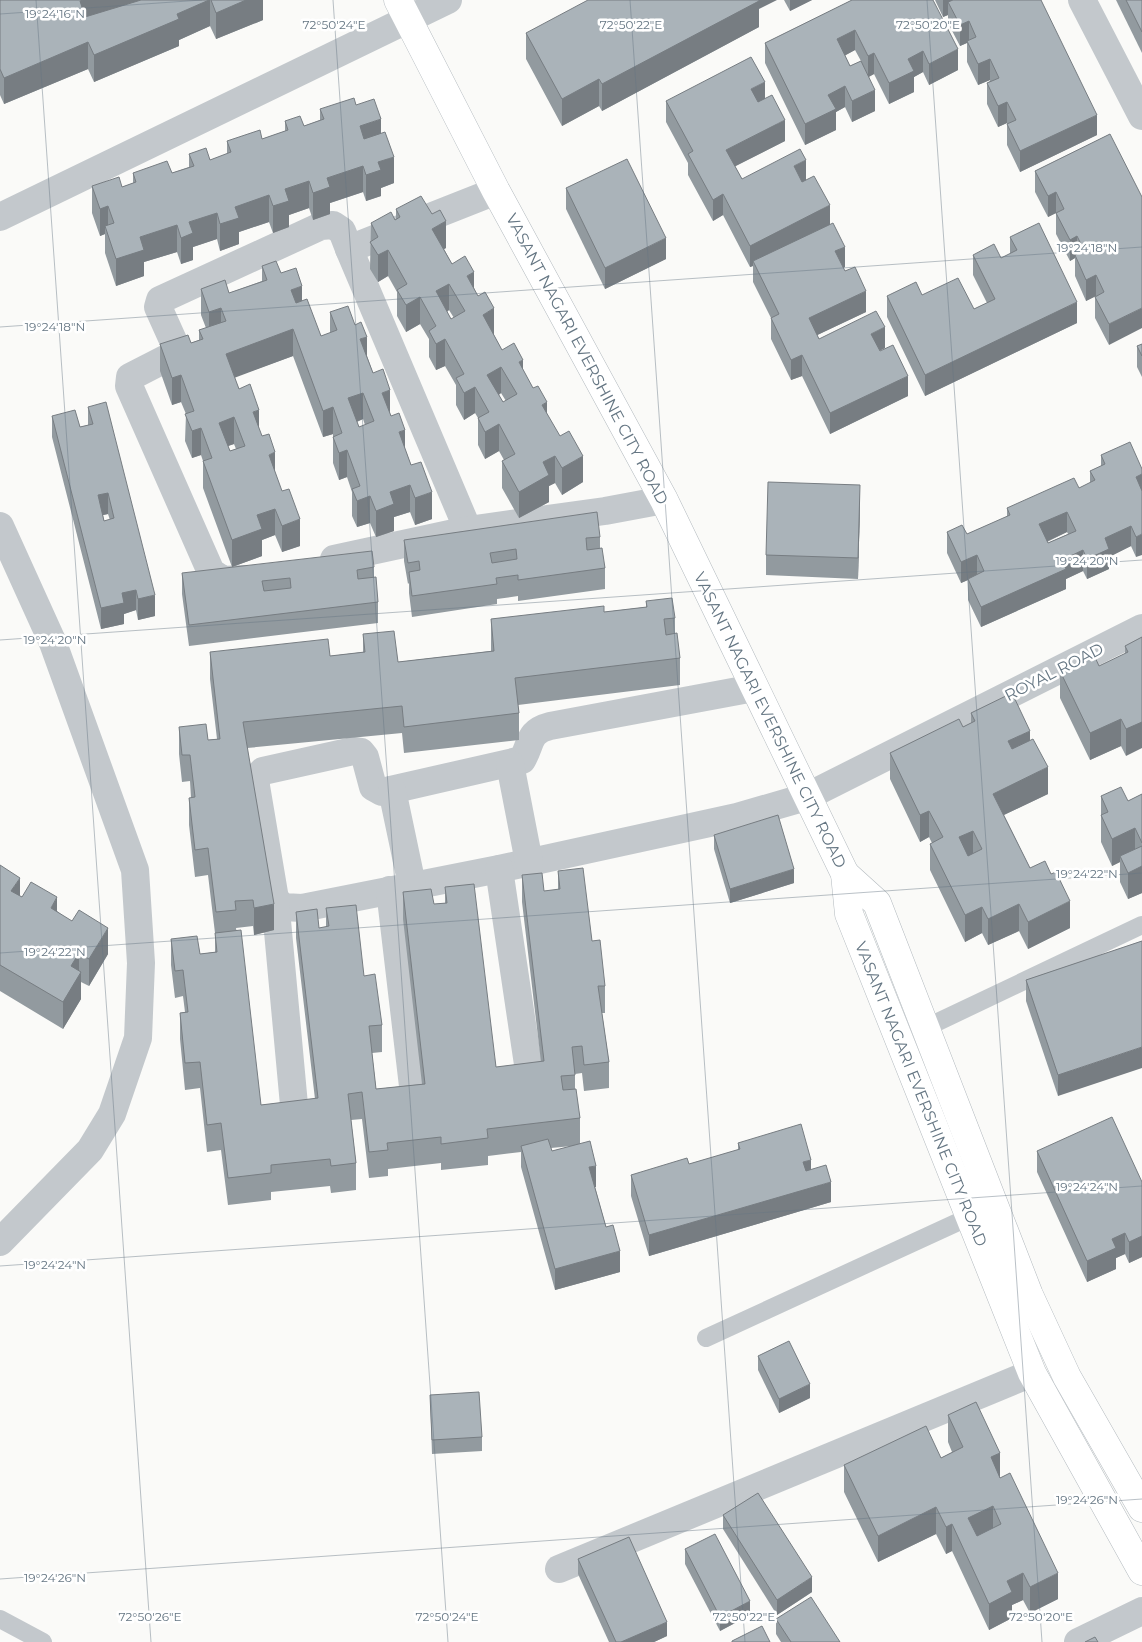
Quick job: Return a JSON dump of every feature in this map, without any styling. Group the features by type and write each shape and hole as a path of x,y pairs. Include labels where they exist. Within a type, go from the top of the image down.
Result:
{"street":[{"path":"0,217 402,10 448,0"},
{"path":"1082,0 1142,116"},
{"name":"VASANT NAGARI EVERSHINE CITY ROAD","path":"402,10 496,191 664,500 806,797 845,874 849,914 1032,1372 1142,1571"},
{"path":"349,249 496,191"},
{"path":"268,574 240,580 223,580 211,572 128,381 130,377 138,372 172,355 176,347 158,307 160,300 321,226 333,225 342,231 468,530"},
{"path":"306,566 468,530 605,511 664,500"},
{"path":"0,526 53,643 135,870 141,963 138,1038 112,1114 90,1150 0,1242"},
{"name":"ROYAL ROAD","path":"275,899 283,907 302,908 499,869 737,817 806,797 1142,628"},
{"path":"294,1105 275,899 256,786 258,774 263,771 353,751 361,752 365,757 373,787 382,792 522,760 530,739 539,729 754,688"},
{"path":"510,764 529,862"},
{"path":"392,790 401,888 413,1086"},
{"path":"499,869 529,1071"},
{"path":"845,874 877,903 1029,1295 1067,1377 1142,1508"},
{"path":"559,1569 1032,1372"},
{"path":"1078,1642 1142,1611"}],"lane":[{"path":"925,1028 1142,925"},
{"path":"706,1338 969,1217"},
{"path":"0,1619 43,1642"}],"building":[{"path":"0,0 83,0 80,1 85,17 141,0 209,0 177,14 179,19 94,55 88,42 4,78 0,69"},
{"path":"211,0 246,0 216,13"},
{"path":"588,0 759,1 602,84 599,79 562,99 526,33"},
{"path":"852,0 933,0 958,49 929,64 923,51 908,59 914,71 889,83 874,53 868,56 855,30 837,39 850,66 861,61 875,90 852,101 845,86 828,95 836,109 805,124 765,43"},
{"path":"953,0 1041,0 1097,115 1020,151 1007,124 1016,120 1007,102 998,106 987,83 999,78 990,59 978,64 967,41 976,37 969,21 960,25 948,2"},
{"path":"1126,0 1142,0 1142,32"},
{"path":"751,57 765,82 751,89 758,102 772,95 785,120 726,150 742,179 800,149 806,160 794,166 802,182 814,176 830,205 750,246 723,194 713,200 688,154 693,151 666,101"},
{"path":"354,98 356,105 374,99 381,119 360,126 364,139 385,132 394,157 378,162 381,170 366,175 363,166 327,178 330,187 313,193 309,181 285,189 289,201 273,206 269,195 235,207 239,218 220,224 217,213 189,222 193,233 181,238 177,225 140,237 144,250 116,259 105,226 114,223 108,206 100,209 92,186 119,177 122,187 136,182 133,173 167,161 172,173 194,166 189,154 206,148 210,160 231,152 227,141 260,130 262,139 288,130 285,121 300,116 304,126 324,119 320,109"},
{"path":"1110,134 1142,197 1142,308 1109,324 1095,297 1104,292 1096,275 1086,280 1075,255 1084,250 1077,236 1070,240 1056,213 1064,209 1056,192 1048,196 1035,171"},
{"path":"627,159 666,238 605,268 566,188"},
{"path":"421,196 432,214 440,210 446,221 432,229 452,264 465,256 474,272 467,276 478,296 485,292 494,308 483,315 502,350 514,343 523,360 519,362 533,388 538,386 547,402 542,405 560,436 569,431 583,456 562,468 555,456 543,462 549,475 519,492 502,461 515,454 499,424 485,432 478,418 489,412 475,387 464,393 456,378 464,374 445,339 436,344 429,331 436,326 420,297 406,305 397,290 407,284 388,250 378,255 370,242 378,237 371,223 391,212 395,220 400,217 396,209","holes":["449,284 465,311 451,319 436,291","501,367 517,394 503,402 487,375"]},
{"path":"833,223 845,247 835,251 845,271 855,267 866,291 809,318 819,339 876,311 885,327 871,334 880,351 893,345 908,376 830,413 802,355 791,360 771,318 779,314 753,261"},
{"path":"1039,223 1077,302 925,375 887,296 916,282 922,295 958,278 974,309 995,299 973,255 994,244 1001,258 1017,250 1010,237"},
{"path":"276,261 281,273 296,268 302,286 291,290 296,303 307,299 321,336 337,330 330,312 348,306 355,325 361,322 367,337 360,339 373,373 383,369 390,390 382,393 391,416 399,413 405,430 399,432 411,465 421,462 432,492 415,498 410,485 390,492 394,504 376,511 370,496 357,501 352,489 360,486 347,450 339,453 333,437 342,433 333,407 323,411 293,329 226,354 239,389 250,384 259,410 253,412 262,436 269,434 275,452 269,455 282,491 289,489 300,519 282,526 275,509 257,515 262,529 232,540 203,461 212,458 201,428 192,431 185,414 194,411 181,375 172,378 160,344 188,335 191,343 203,339 199,330 226,321 221,308 209,312 201,289 225,280 229,293 267,280 262,266","holes":["363,393 374,421 359,427 348,398","234,417 245,446 230,451 219,423"]},
{"path":"1142,344 1142,356 1137,346"},
{"path":"106,402 155,595 138,599 136,590 122,593 124,603 101,608 52,416 75,410 80,427 93,424 88,407","holes":["108,493 114,518 104,521 98,495"]},
{"path":"1130,442 1142,469 1142,474 1136,477 1142,491 1142,534 1136,537 1131,526 1105,538 1109,549 1087,559 1083,550 1062,560 1066,569 981,607 968,579 984,571 977,555 961,562 947,532 962,525 967,534 1010,515 1007,508 1074,478 1079,488 1095,480 1090,471 1105,464 1101,455","holes":["1067,512 1076,531 1048,543 1039,524"]},
{"path":"768,482 860,485 858,558 766,555"},
{"path":"597,512 600,537 586,538 587,550 602,548 605,568 518,580 518,575 496,578 497,584 412,596 409,572 420,570 419,561 408,563 404,540","holes":["516,549 517,559 492,563 490,553"]},
{"path":"372,551 374,567 357,570 358,579 376,577 378,602 189,625 182,573","holes":["290,578 291,588 264,591 262,581"]},
{"path":"672,598 675,618 664,619 666,635 677,633 680,658 515,678 519,713 404,727 402,706 243,722 274,904 254,908 253,900 235,901 236,910 216,912 208,848 195,850 189,798 195,797 190,755 182,755 179,727 206,724 208,740 220,739 210,652 328,639 330,656 365,652 363,634 394,631 398,662 494,651 491,619 604,606 604,612 647,607 646,601"},
{"path":"1142,637 1142,722 1126,729 1121,719 1090,733 1060,671 1094,655 1099,666 1128,652 1125,646"},
{"path":"1012,693 1030,731 1008,741 1012,749 1033,739 1048,767 993,794 1030,868 1045,861 1051,874 1056,872 1070,901 1028,922 1019,904 988,919 982,907 965,915 930,844 943,837 929,811 920,815 890,753 959,719 963,727 975,721 971,713","holes":["973,831 982,849 968,856 959,837"]},
{"path":"1121,787 1128,801 1142,794 1142,843 1135,828 1112,839 1101,815 1108,812 1101,796"},
{"path":"778,815 794,869 730,889 714,835"},
{"path":"1142,846 1142,866 1128,873 1120,856"},
{"path":"0,865 20,878 11,891 22,897 31,882 57,897 51,908 72,921 79,910 108,928 89,959 79,953 71,966 81,972 63,1002 0,965"},
{"path":"583,868 592,941 600,940 605,986 598,986 609,1062 584,1065 582,1046 572,1047 575,1075 561,1076 563,1090 576,1089 580,1118 487,1129 488,1138 441,1144 441,1137 387,1143 388,1150 369,1152 362,1092 348,1094 356,1163 331,1166 330,1159 271,1165 271,1173 228,1178 221,1123 207,1125 200,1062 185,1063 180,1013 188,1012 183,970 175,971 171,939 197,936 200,954 217,952 215,933 241,930 261,1105 318,1098 296,912 317,909 319,928 329,926 326,908 356,905 364,976 375,974 382,1025 369,1026 376,1089 425,1084 403,892 431,889 434,904 447,903 445,887 474,884 496,1067 544,1061 522,875 542,873 544,891 560,889 558,871"},
{"path":"1142,941 1142,1047 1058,1075 1026,980"},
{"path":"1112,1117 1142,1182 1142,1236 1129,1242 1125,1233 1112,1239 1116,1248 1087,1261 1037,1151"},
{"path":"801,1124 811,1160 803,1162 806,1171 826,1165 831,1182 649,1235 631,1175 687,1158 689,1164 740,1149 738,1143"},
{"path":"548,1139 552,1151 590,1141 596,1166 589,1167 606,1227 613,1225 620,1251 555,1269 521,1146"},
{"path":"789,1341 810,1384 779,1399 758,1356"},
{"path":"479,1392 482,1437 432,1440 430,1395"},
{"path":"976,1402 1000,1453 991,1457 1000,1478 1010,1473 1058,1573 1030,1587 1023,1573 1007,1581 1012,1592 989,1604 952,1524 946,1527 936,1507 878,1536 844,1465 926,1426 941,1458 963,1447 948,1415","holes":["993,1506 1001,1524 977,1536 968,1518"]},
{"path":"758,1493 812,1577 777,1600 723,1515"},
{"path":"715,1534 750,1601 720,1617 685,1549"},
{"path":"629,1537 667,1622 621,1642 616,1642 578,1559"},
{"path":"811,1597 840,1642 791,1642 776,1619"},
{"path":"762,1626 770,1642 732,1642 732,1641"},
{"path":"1095,1637 1098,1642 1085,1642"}]}
